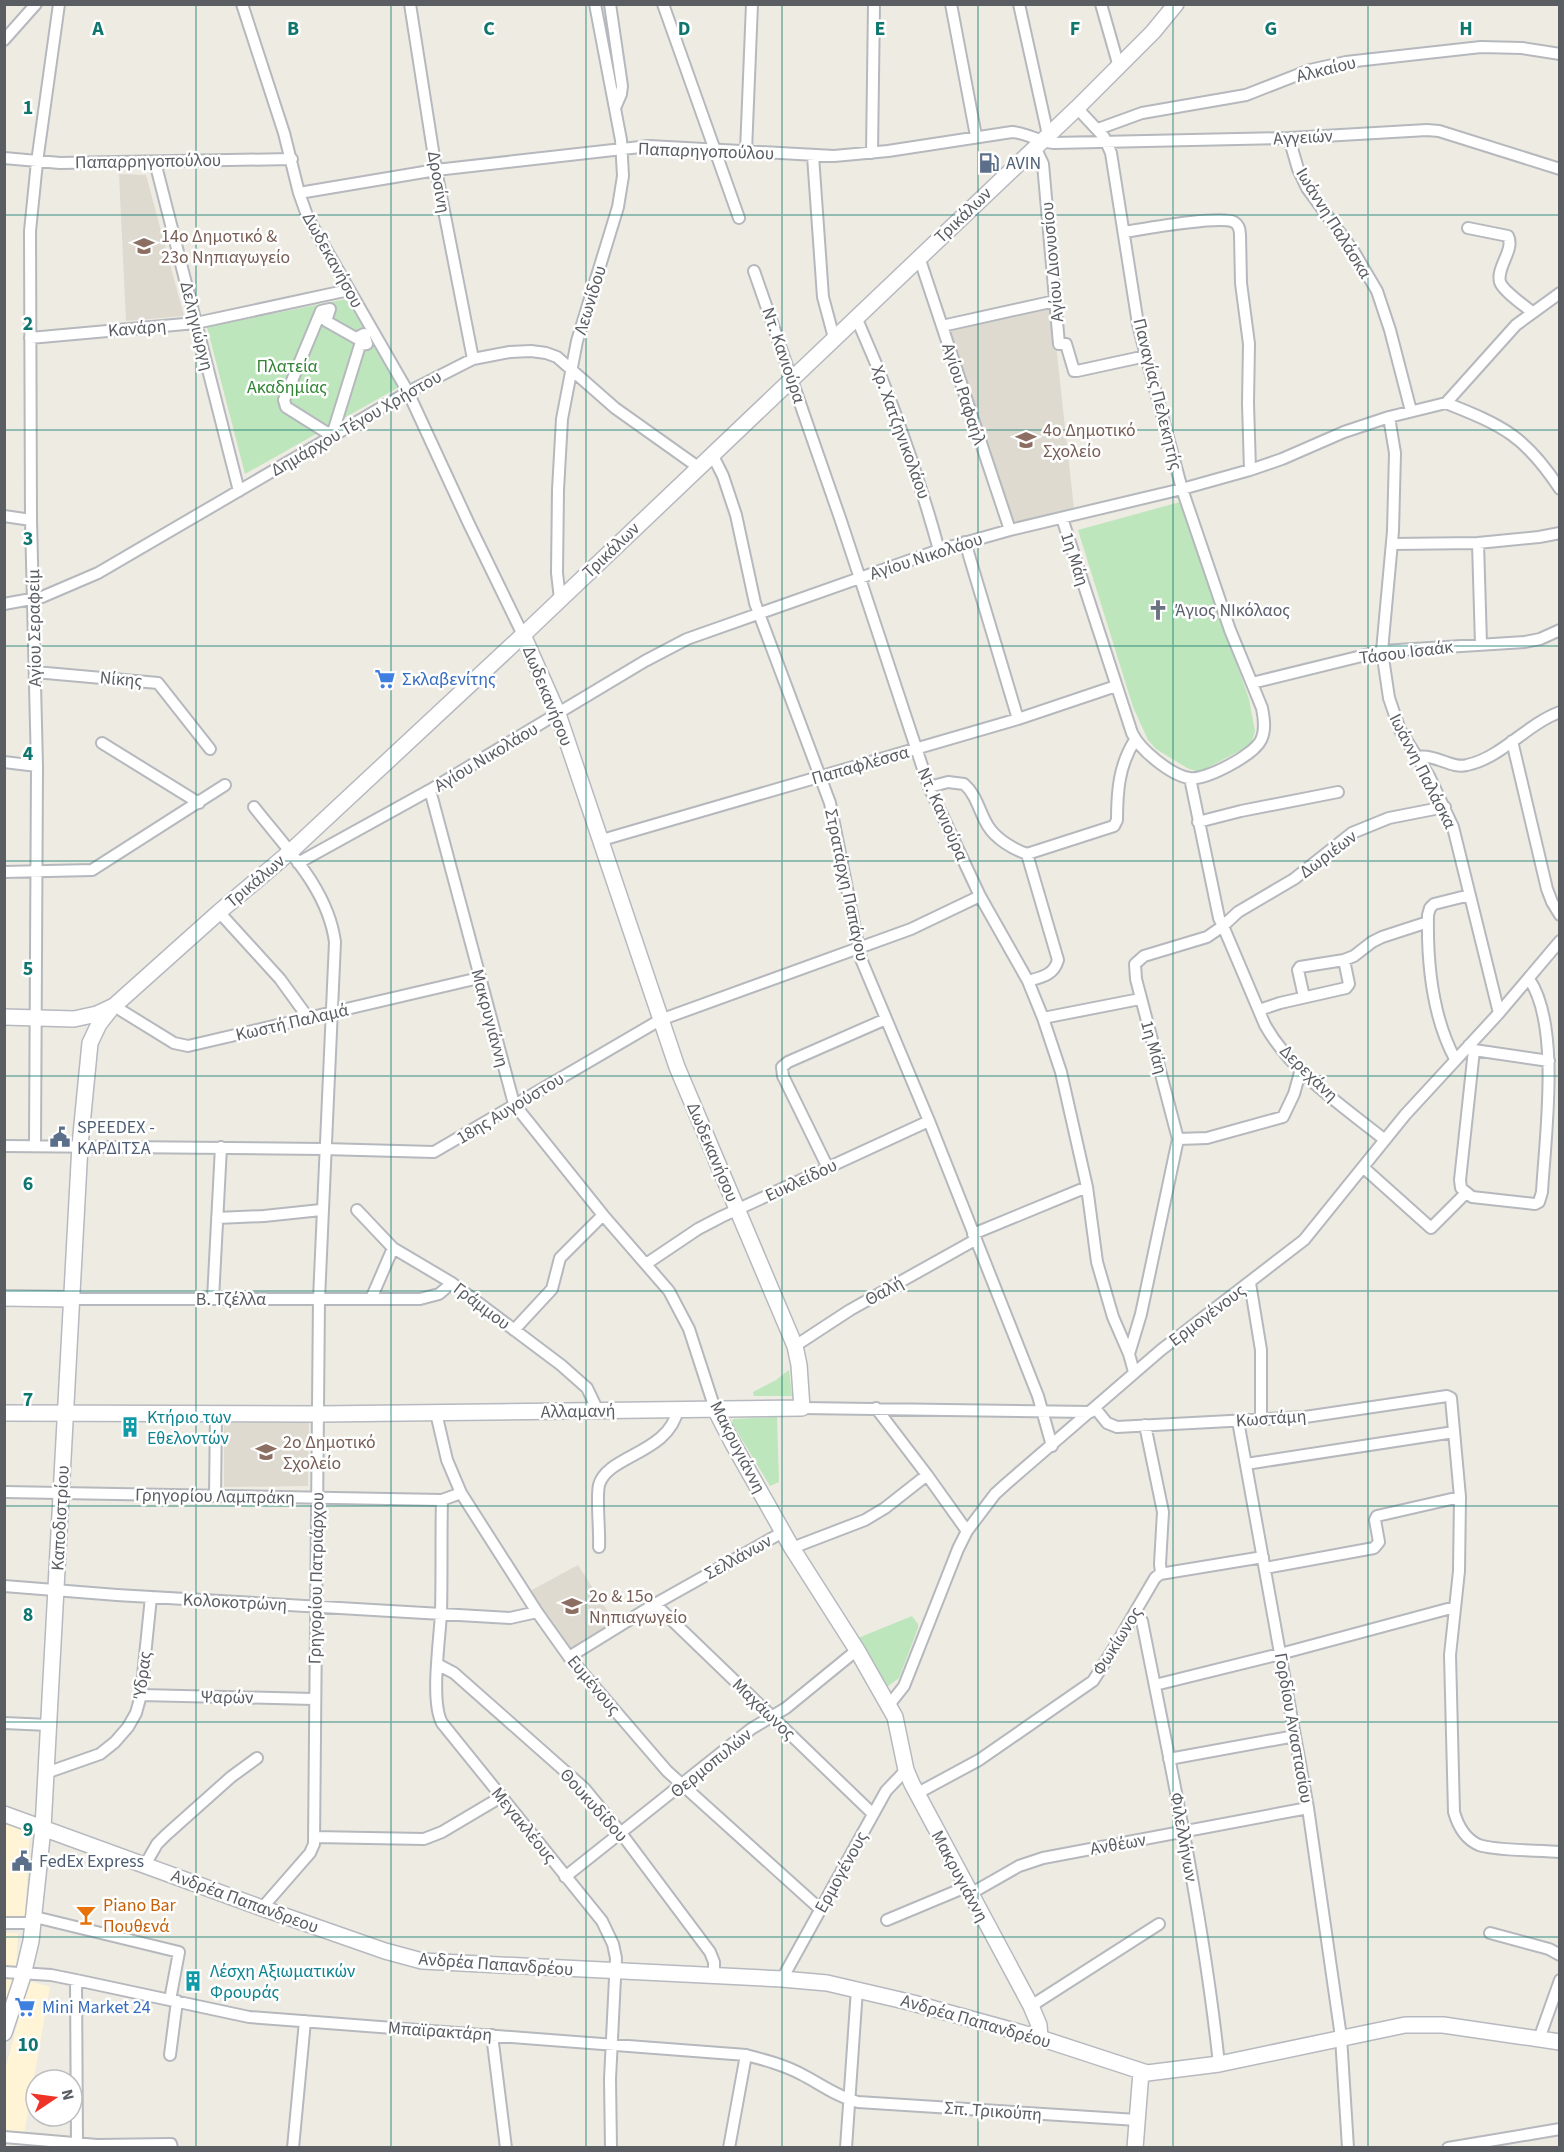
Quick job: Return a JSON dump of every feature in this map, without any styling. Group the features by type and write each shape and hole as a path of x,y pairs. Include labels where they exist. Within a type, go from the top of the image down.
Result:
{"main road":[{"name":"Τρικάλων","path":"4,1017 74,1019 90,1016 114,1006 219,912 294,858 560,599 1077,108 1119,67 1176,4"},
{"name":"Δωδεκανήσου","path":"523,635 558,714 677,1067 795,1346 799,1360 802,1408"},
{"name":"Καποδιστρίου","path":"6,2026 24,1973 34,1920 43,1827 80,1145 90,1043 99,1024 114,1006"},
{"path":"74,1019 82,1027 90,1043"},
{"name":"Β. Τζέλλα","path":"4,1298 71,1299"},
{"name":"Αλλαμανή","path":"4,1413 319,1414 802,1408"},
{"name":"Μακρυγιάννη","path":"715,1409 792,1548 889,1705 899,1729 906,1770 916,1794 1030,2006 1037,2020 1040,2038"},
{"name":"Ανδρέα Παπανδρεου","path":"4,1814 385,1951"},
{"name":"Ανδρέα Παπανδρέου","path":"385,1951 439,1963 827,1983 1040,2038 1141,2072 1162,2073 1219,2064 1397,2026 1428,2024 1560,2042"},
{"path":"1135,2148 1141,2072"}],"street":[{"path":"4,40 36,4"},
{"name":"Αγίου Σεραφείμ","path":"35,1146 37,766 31,520 30,231 37,162 59,4"},
{"name":"Δωδεκανήσου","path":"242,4 292,159 298,193 316,234 408,392 523,635"},
{"name":"Δροσίνη","path":"410,4 436,170 473,359"},
{"name":"Λεωνίδου","path":"560,599 557,567 558,467 562,419 577,341 621,195 621,149 595,4"},
{"path":"610,4 622,86 615,108"},
{"path":"663,4 739,218"},
{"path":"746,151 752,4"},
{"path":"872,153 874,4"},
{"path":"951,4 976,136"},
{"name":"Αγίου Διονυσίου","path":"1019,4 1044,164 1059,344 1066,344 1074,371 1146,356"},
{"path":"1101,4 1119,67"},
{"name":"Αλκαίου","path":"1098,129 1142,113 1246,95 1310,70 1346,62 1481,46 1522,48 1560,54"},
{"name":"Παναγίας Πελεκητής","path":"1077,108 1098,129 1106,141 1114,166 1138,324 1146,356 1182,489 1230,630 1252,682"},
{"name":"Αγγειών","path":"1041,141 1289,138 1427,129 1560,169"},
{"name":"Παπαρηγοπούλου","path":"298,193 436,170 657,146 813,156 872,153 976,136 1017,133 1041,141"},
{"name":"Ιωάννη Παλάσκα","path":"1289,138 1298,170 1307,188 1354,252 1377,291 1390,330 1411,411"},
{"path":"813,156 823,297 834,338"},
{"name":"Παπαρρηγοπούλου","path":"4,159 37,162 292,159"},
{"name":"Δεληγιώργη","path":"155,162 239,490"},
{"path":"1124,232 1207,221 1234,222 1237,225 1240,235 1243,308 1249,344 1250,470"},
{"path":"1468,228 1508,236 1510,243 1502,266 1500,282 1504,289 1532,312"},
{"name":"Αγίου Ραφαήλ","path":"919,257 1010,530"},
{"name":"Ντ. Κανιούρα","path":"754,271 860,577 928,787 980,896 1028,981 1043,1017 1061,1072 1087,1187 1097,1262 1113,1317 1129,1354"},
{"name":"Κανάρη","path":"30,338 196,323 349,291"},
{"path":"1560,292 1532,312 1506,336 1446,404 1511,433 1538,458 1560,489"},
{"path":"942,326 1055,301"},
{"path":"330,309 326,321 356,338 364,334 367,344 360,345 334,429 329,434 286,407 284,400 321,311 330,309"},
{"name":"Χρ. Χατζηνικολάου","path":"856,317 904,433 939,550"},
{"name":"Δημάρχου Τέγου Χρήστου","path":"4,604 52,593 98,573 408,392 473,359 500,353 535,351 552,354 615,408 698,467"},
{"name":"Αγίου Νικολάου","path":"294,858 430,790 678,642 939,550 1250,470 1344,432 1389,417 1446,404"},
{"name":"Ιωάννη Παλάσκα","path":"1389,417 1395,453 1392,544 1382,651 1394,715 1404,739 1417,757 1445,807 1456,837 1499,1013"},
{"name":"Στρατάρχη Παπάγου","path":"712,454 723,476 736,515 758,614 822,776 835,822 858,949 864,967 929,1121 1043,1410 1052,1446"},
{"path":"4,516 31,520"},
{"name":"1η Μάη","path":"1062,518 1135,740 1151,756 1190,778"},
{"path":"1392,544 1478,543 1560,533"},
{"path":"965,542 1018,719"},
{"path":"1478,543 1481,644"},
{"name":"Τάσου Ισαάκ","path":"1252,682 1382,651 1531,642 1560,630"},
{"name":"Νίκης","path":"35,672 158,683 210,749"},
{"path":"1223,926 1219,918 1190,778 1206,776 1248,754 1260,742 1264,730 1263,716 1252,682"},
{"name":"Παπαφλέσσα","path":"602,840 1018,719 1116,686"},
{"path":"1417,757 1432,756 1464,766 1493,753 1545,718 1560,711"},
{"path":"928,787 948,783 964,784 973,795 992,831 1015,849 1027,854 1114,826 1117,820 1120,772 1135,740"},
{"path":"1512,741 1549,897 1560,915"},
{"path":"102,742 199,802"},
{"path":"4,762 37,766"},
{"path":"4,872 81,872 97,868 225,785"},
{"name":"Μακρυγιάννη","path":"430,790 514,1104 603,1215 664,1284 679,1307 695,1346 715,1409"},
{"path":"1198,822 1338,792"},
{"path":"254,807 322,898 334,931 335,942 331,1014"},
{"name":"Δωριέων","path":"1223,926 1238,912 1294,879 1352,833 1389,818 1445,807"},
{"path":"1027,854 1058,960 1051,974 1028,981"},
{"path":"1455,1059 1445,1040 1436,1008 1431,972 1428,912 1432,905 1470,895"},
{"name":"18ης Αυγούστου","path":"4,1146 80,1145 434,1152 660,1020 858,949 927,922 980,896"},
{"path":"219,912 280,979 309,1018"},
{"path":"1304,997 1298,970 1300,967 1344,960 1382,937 1428,921"},
{"name":"1η Μάη","path":"1129,1354 1142,1314 1178,1139 1140,999 1134,970 1135,964 1148,954 1207,937 1223,926"},
{"name":"Δερεχάνη","path":"1223,926 1274,1039 1301,1069 1385,1140"},
{"name":"Ερμογένους","path":"889,1705 904,1686 950,1564 967,1531 994,1494 1052,1446 1134,1372 1304,1240 1385,1140 1455,1059 1471,1048 1560,941"},
{"path":"1259,1010 1346,988 1349,984 1344,960"},
{"name":"Κωστή Παλαμά","path":"114,1006 169,1041 183,1046 331,1014 479,978"},
{"path":"1529,979 1539,997 1549,1061 1542,1192 1539,1202 1535,1204 1473,1197 1466,1193 1461,1188 1460,1180 1471,1048 1549,1061"},
{"path":"1043,1017 1140,999"},
{"name":"Γρηγορίου Πατριάρχου","path":"262,1908 310,1853 314,1837 319,1299 331,1014"},
{"path":"828,1168 783,1076 782,1067 786,1063 886,1019"},
{"path":"1178,1139 1207,1138 1282,1116 1294,1094 1301,1069"},
{"name":"Ευκλείδου","path":"646,1264 698,1229 929,1121"},
{"path":"213,1299 221,1148"},
{"path":"1364,1168 1431,1228 1466,1193"},
{"name":"Θαλή","path":"795,1346 850,1310 974,1237 1087,1187"},
{"path":"217,1218 321,1210"},
{"name":"Γράμμου","path":"357,1210 393,1248 452,1283 561,1365 591,1393 597,1411"},
{"path":"514,1330 549,1293 560,1258 603,1215"},
{"path":"371,1299 393,1248"},
{"name":"Β. Τζέλλα","path":"71,1299 431,1297 439,1294 452,1283"},
{"path":"1250,1283 1261,1350 1262,1420"},
{"path":"1129,1354 1134,1372"},
{"name":"Κωστάμη","path":"1093,1410 1113,1426 1145,1425 1305,1417 1447,1396 1451,1401 1454,1432"},
{"name":"Αλλαμανή","path":"802,1408 1093,1410"},
{"path":"876,1408 967,1531"},
{"path":"599,1546 598,1493 601,1481 610,1470 661,1439 673,1424 678,1409"},
{"name":"Ευμένους","path":"436,1413 447,1460 461,1493 537,1612 569,1657 667,1771 820,1909"},
{"path":"215,1496 216,1414"},
{"name":"Γορδίου Αναστασίου","path":"1238,1421 1308,1808 1341,2037 1348,2148"},
{"path":"1145,1425 1164,1512 1161,1573 1264,1563 1374,1548 1379,1542 1375,1520 1377,1516 1460,1497"},
{"path":"1246,1464 1454,1432 1460,1497 1460,1571 1450,1655 1453,1692 1454,1798 1457,1823 1462,1831 1479,1845 1560,1852"},
{"path":"792,1548 865,1520 885,1508 927,1475"},
{"name":"Γρηγορίου Λαμπράκη","path":"4,1492 442,1500 461,1493"},
{"name":"Μεγακλέους","path":"442,1500 441,1613 437,1664 438,1716 605,1926 615,1949 617,1972 610,2079 611,2148"},
{"name":"Σελλάνων","path":"569,1657 655,1604 783,1532"},
{"name":"Φωκίωνος","path":"916,1794 979,1760 1089,1685 1100,1672 1155,1578 1161,1573"},
{"name":"Κολοκοτρώνη","path":"4,1586 510,1618 537,1612"},
{"name":"Ύδρας","path":"46,1773 94,1757 106,1750 128,1727 137,1710 141,1695 151,1597"},
{"name":"Μαχάωνος","path":"655,1604 873,1814"},
{"path":"1155,1685 1455,1607"},
{"name":"Φιλελλήνων","path":"1135,1612 1142,1621 1183,1832 1209,1978 1219,2064"},
{"name":"Θερμοπυλών","path":"565,1877 751,1729 786,1708 856,1650"},
{"name":"Θουκυδίδου","path":"437,1664 454,1673 576,1780 621,1833 710,1952 714,1962 714,1977"},
{"name":"Ψαρών","path":"141,1695 314,1699"},
{"path":"4,1723 49,1725"},
{"path":"1169,1759 1295,1736"},
{"path":"145,1865 157,1844 166,1835 231,1777 257,1758"},
{"name":"Ερμογένους","path":"782,1979 886,1791 906,1770"},
{"path":"314,1837 424,1839 442,1832 501,1797"},
{"name":"Ανθέων","path":"887,1920 968,1891 1019,1866 1044,1858 1308,1808"},
{"path":"4,1923 34,1920 179,1952 170,2055"},
{"path":"1030,2006 1159,1924"},
{"path":"1490,1933 1549,1949 1560,1955"},
{"name":"Μπαϊρακτάρη","path":"4,1972 76,1980 239,2015 746,2055 799,2072 849,2099"},
{"path":"76,1980 77,2143"},
{"path":"1539,2039 1560,1980"},
{"path":"846,2148 857,1989"},
{"path":"293,2148 305,2021"},
{"path":"492,2035 506,2148"},
{"path":"729,2148 746,2055"},
{"name":"Σπ. Τρικούπη","path":"849,2099 869,2103 1137,2120"},
{"path":"1448,2148 1560,2128"},
{"path":"4,2137 111,2145 171,2146"}],"shaded area":[{"name":"14ο Δημοτικό & 23ο Νηπιαγωγείο","path":"119,174 146,175 184,316 126,321"},
{"name":"4ο Δημοτικό Σχολείο","path":"1052,309 1074,509 1013,524 950,331"},
{"name":"2ο Δημοτικό Σχολείο","path":"224,1417 309,1417 308,1486 224,1487"},
{"name":"2ο & 15ο Νηπιαγωγείο","path":"578,1565 614,1621 570,1649 530,1591"},
{"path":"5,1821 30,1830 25,1916 5,1916"},
{"path":"5,1933 18,1933 16,1969 5,2008"},
{"path":"29,1981 50,1987 36,2068 24,2068 24,2134 5,2132 5,2070"}],"green space":[{"name":"Πλατεία Ακαδημίας","path":"346,299 399,387 245,474 207,327"},
{"path":"1180,502 1249,699 1255,731 1251,745 1205,769 1196,771 1156,749 1148,740 1133,707 1078,530"},
{"path":"789,1370 792,1396 754,1396 753,1392"},
{"path":"777,1417 779,1482 770,1486 732,1423 733,1419"},
{"path":"912,1616 918,1628 899,1678 887,1687 858,1638"}],"place":[{"name":"AVIN","path":"989,163"},
{"name":"14ο Δημοτικό & 23ο Νηπιαγωγείο","path":"144,246"},
{"name":"4ο Δημοτικό Σχολείο","path":"1026,440"},
{"name":"Άγιος ΝΙκόλαος","path":"1158,610"},
{"name":"Σκλαβενίτης","path":"385,679"},
{"name":"SPEEDEX - ΚΑΡΔΙΤΣΑ","path":"60,1137"},
{"name":"Κτήριο των Εθελοντών","path":"130,1427"},
{"name":"2ο Δημοτικό Σχολείο","path":"266,1452"},
{"name":"2ο & 15ο Νηπιαγωγείο","path":"572,1606"},
{"name":"FedEx Express","path":"22,1861"},
{"name":"Piano Bar Πουθενά","path":"86,1915"},
{"name":"Λέσχη Αξιωματικών Φρουράς","path":"193,1981"},
{"name":"Mini Market 24","path":"25,2007"}]}
